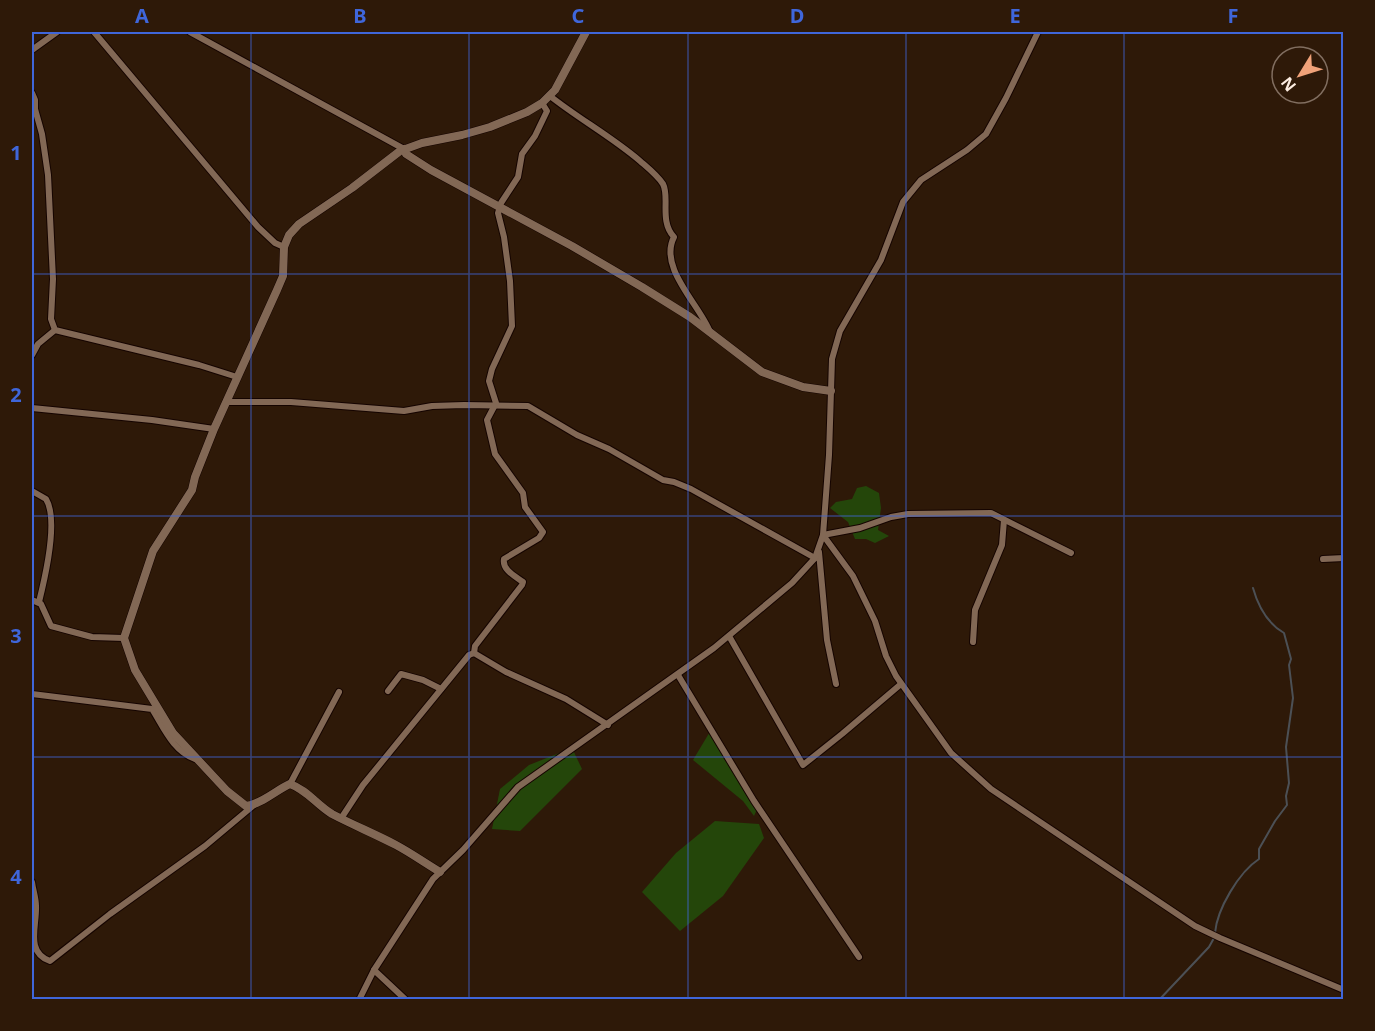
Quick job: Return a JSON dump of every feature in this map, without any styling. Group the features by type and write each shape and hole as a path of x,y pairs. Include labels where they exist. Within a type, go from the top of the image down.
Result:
{"street":[{"path":"32,50 57,32"},
{"path":"94,32 258,226 275,243 284,247"},
{"path":"190,32 404,149 406,154 431,171 572,246 642,287 690,318 762,372 803,387 831,391"},
{"path":"254,805 246,806 233,795 173,734 135,670 124,638 153,551 187,500 214,429 283,276 284,247 299,224 404,149 490,127 527,112 542,103 550,96 586,32"},
{"path":"359,999 374,970 420,897 518,787 678,675 729,636 792,583 815,558 823,535 832,359 837,340 881,260 903,202 921,180 967,150 986,134 1038,32"},
{"path":"32,93 42,134 48,175 53,279 51,319 55,330"},
{"path":"550,96 625,148 664,185 668,224 674,237 670,250 675,272 711,335"},
{"path":"474,653 475,646 523,582 507,570 503,564 504,559 539,538 543,532 525,507 523,494 495,454 487,420 495,403 489,381 492,369 512,326 506,249 498,217 501,203 518,177 522,154 535,136 547,111 542,103"},
{"path":"55,330 199,365 237,377"},
{"path":"32,355 38,344 55,330"},
{"path":"226,402 291,402 404,411 449,405 528,406 577,435 609,448 663,480 691,489 815,558"},
{"path":"32,408 152,420 214,429"},
{"path":"32,491 46,499 50,515 51,543 39,602 51,626 92,637 124,638"},
{"path":"823,535 860,528 891,517 908,514 991,513 1071,554"},
{"path":"973,642 975,610 1002,545 1004,520"},
{"path":"823,535 853,576 875,621 886,656 901,684 951,753 991,789 1196,926 1344,990"},
{"path":"818,549 827,640 836,684"},
{"path":"1323,559 1344,558"},
{"path":"32,600 39,602"},
{"path":"729,636 803,765 901,684"},
{"path":"342,817 363,785 469,655 474,653"},
{"path":"474,653 506,672 566,699 608,724"},
{"path":"388,691 401,674 441,689"},
{"path":"678,675 754,801 859,957"},
{"path":"32,882 36,907 33,941 42,958 50,961 110,914 205,846 254,805 290,784 339,692"},
{"path":"32,694 152,709 173,743 186,756 196,759"},
{"path":"290,784 304,790 318,804 334,814 396,845 440,872"},
{"path":"374,970 406,999"}],"green space":[{"path":"866,486 879,493 881,508 878,530 889,536 875,543 866,539 855,539 848,522 830,508 836,502 852,499 857,488"},
{"path":"711,730 758,807 754,816 743,801 693,760"},
{"path":"572,748 582,769 520,831 492,829 500,789 529,765"},
{"path":"715,821 759,824 764,838 723,896 680,931 642,892 676,853"}],"waterway":[{"path":"1215,933 1220,913 1230,892 1251,865 1259,859 1259,849 1287,805 1286,796 1289,783 1286,747 1293,698 1289,665 1291,659 1284,633 1264,614 1253,588"},
{"path":"1159,1000 1209,947 1214,938"}]}
